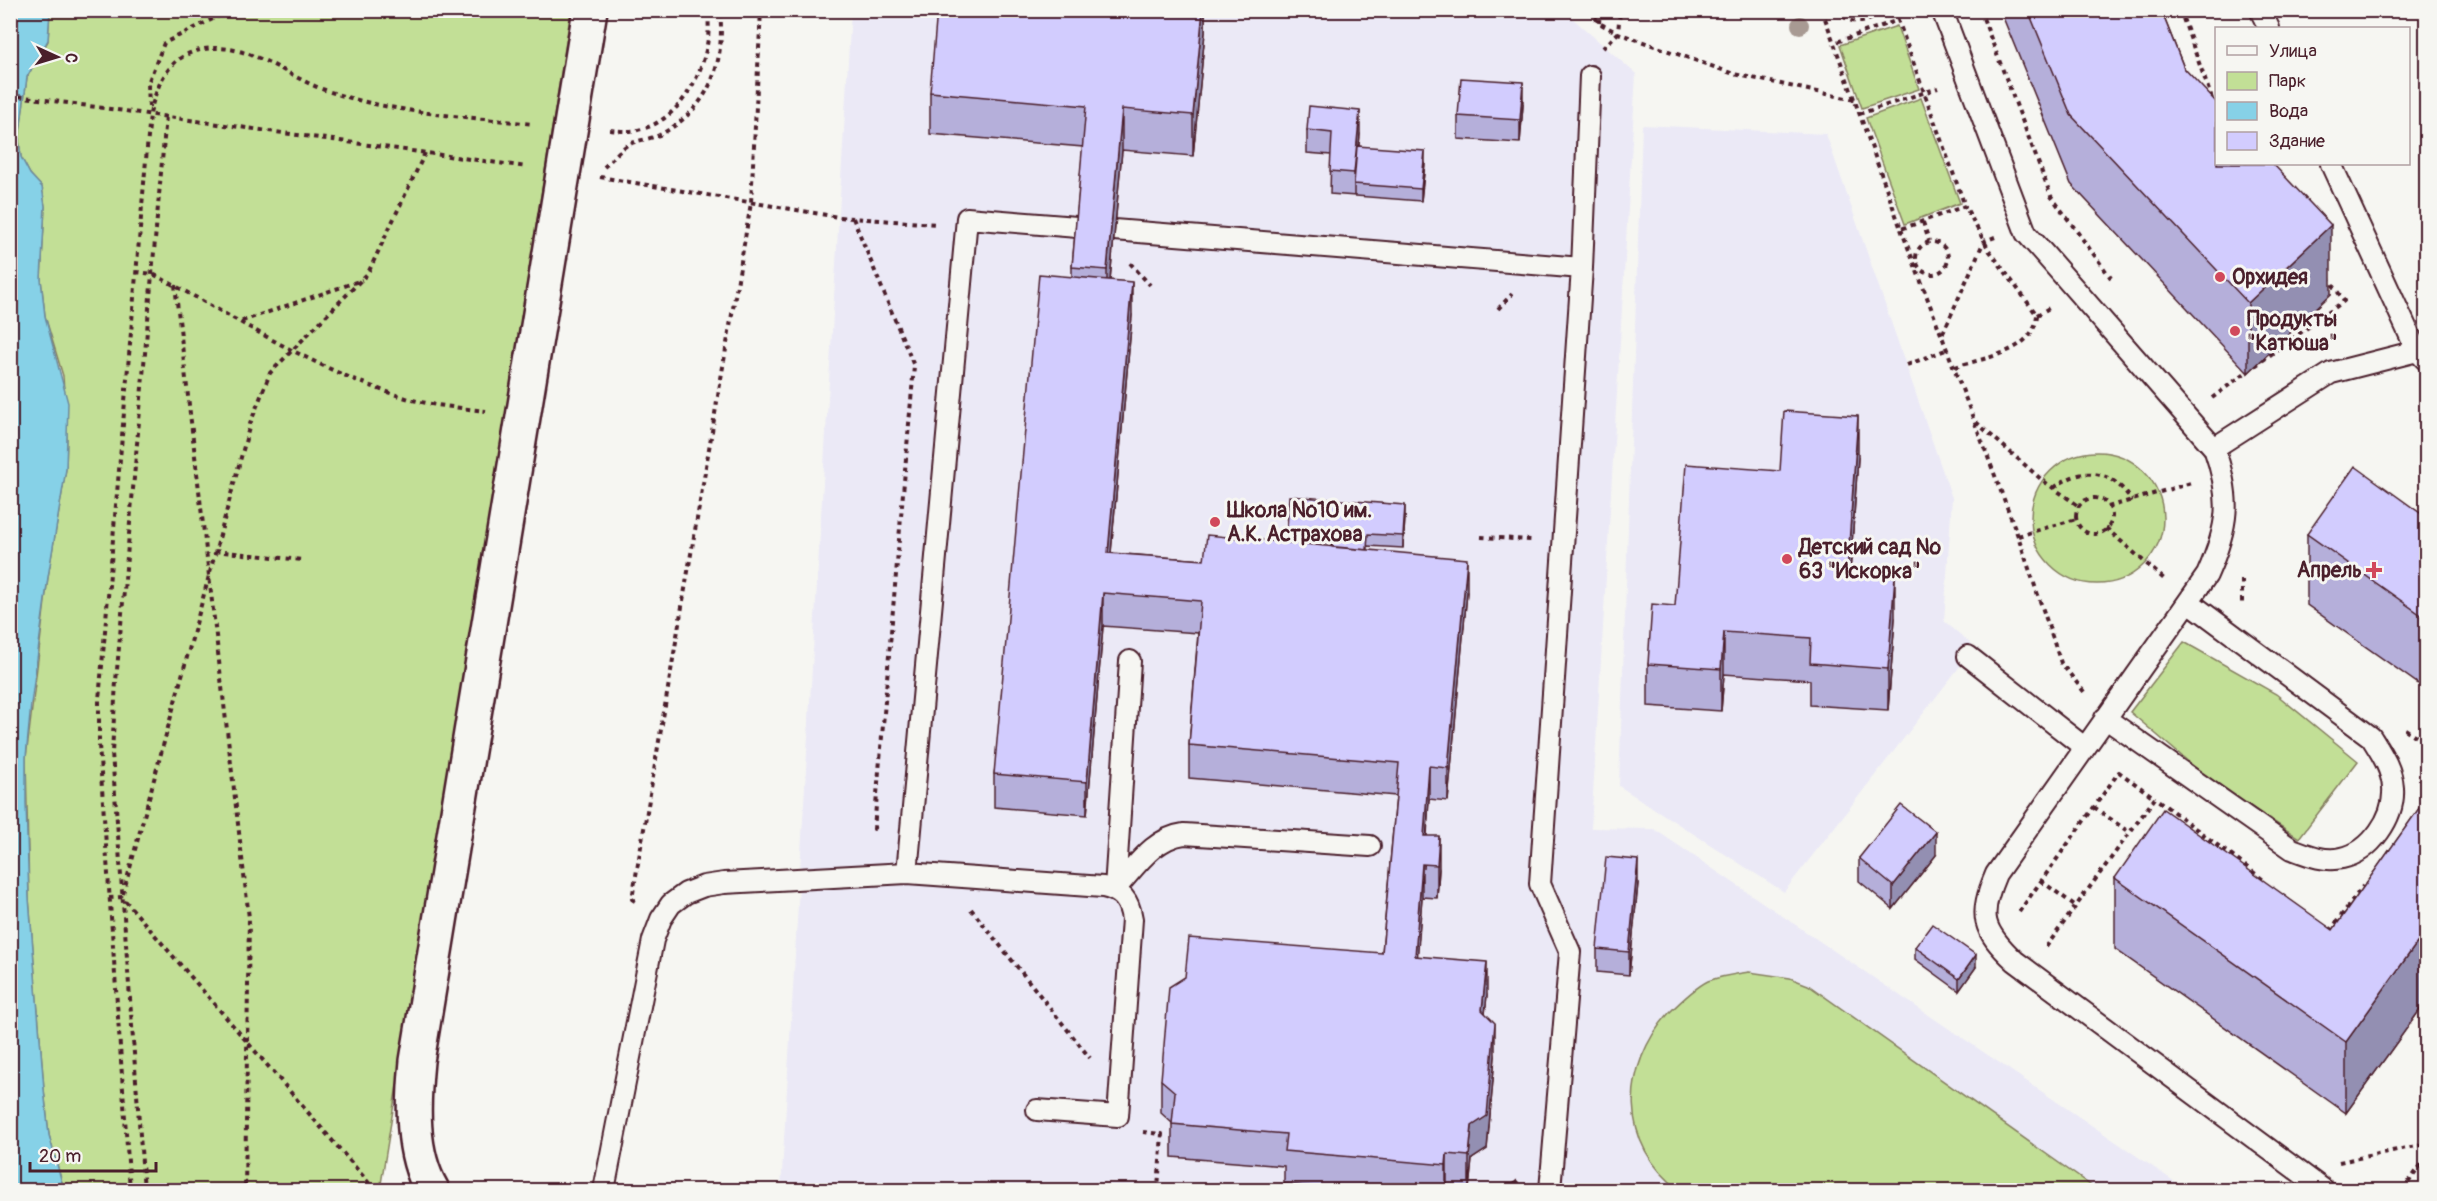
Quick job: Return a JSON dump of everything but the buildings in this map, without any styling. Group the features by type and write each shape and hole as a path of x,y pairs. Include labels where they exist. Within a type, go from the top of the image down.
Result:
{"street":[{"path":"432,1191 419,1154 414,1125 417,1061 590,10"}],"lane":[{"path":"1942,10 2026,233 2214,448 2222,472 2226,513 2220,545 2207,575 1996,874 1985,900 1988,929 1999,946 2015,961 2324,1191"},
{"path":"2260,10 2268,27"},
{"path":"1550,1191 1570,952 1540,884 1582,268 1590,76"},
{"path":"2214,448 2331,373 2423,353 2331,165"},
{"path":"907,873 967,218 1582,268"},
{"path":"2105,718 2292,849 2316,858 2342,858 2363,848 2379,831 2390,812 2393,788 2387,763 2371,738 2189,602"},
{"path":"1968,656 2084,747"},
{"path":"1114,889 1130,661"},
{"path":"1114,889 1158,843 1170,836 1184,834 1370,846"},
{"path":"604,1191 653,940 661,919 671,904 686,893 724,882 907,873 1114,889 1125,896 1132,919 1118,1116 1037,1110"}],"path":[{"path":"130,1191 99,745 99,700 150,114 148,83 164,44 217,17 222,10"},
{"path":"150,114 157,88 166,72 180,59 196,51 213,49 244,53 323,90 377,105 571,128 637,130 657,123 671,112 698,78 709,39 707,10"},
{"path":"720,10 722,42 720,62 703,97 678,124 647,140 630,143 594,176 853,218 966,226"},
{"path":"661,919 632,898 751,203 760,10"},
{"path":"1590,10 1599,23 1618,33 1734,74 1855,100"},
{"path":"1599,23 1600,10"},
{"path":"1590,76 1604,47 1618,33 1620,10"},
{"path":"1822,10 1901,229 2018,536 2061,663 2105,718"},
{"path":"1836,10 1844,19 1856,23 1864,22 1880,10"},
{"path":"1896,10 1965,206 1984,241 2037,315 2036,326 2020,346 1955,367"},
{"path":"1980,10 2051,196 2113,280"},
{"path":"2180,10 2215,105"},
{"path":"1834,43 1898,20"},
{"path":"1864,22 1867,32"},
{"path":"1859,114 1967,77"},
{"path":"10,95 565,171"},
{"path":"144,1191 112,753 113,717 166,116"},
{"path":"122,897 215,551 262,387 270,373 292,349 363,280 379,255 425,153"},
{"path":"1901,229 1965,206"},
{"path":"853,218 914,366 874,829 894,830 909,846"},
{"path":"1923,221 1929,241"},
{"path":"1942,333 1984,241 2024,226"},
{"path":"1929,241 1940,243 1948,250 1949,261 1943,270 1934,275 1924,272 1916,264 1916,254 1921,246 1929,241"},
{"path":"2202,395 2211,399 2344,300 2324,271"},
{"path":"136,272 153,274 292,349 369,386 414,400 524,416"},
{"path":"241,321 363,280"},
{"path":"175,285 249,918 244,1191"},
{"path":"1906,366 1948,350"},
{"path":"1975,422 2079,506"},
{"path":"2108,507 2222,472"},
{"path":"2054,488 2073,476 2097,473 2112,478 2124,488 2132,501"},
{"path":"2089,499 2099,499 2108,507 2111,522 2106,528 2094,534 2085,532 2076,519 2079,506 2089,499"},
{"path":"2018,536 2076,519"},
{"path":"2106,528 2189,602"},
{"path":"1481,537 1564,543"},
{"path":"215,551 302,560"},
{"path":"2242,576 2243,608"},
{"path":"2398,724 2427,743"},
{"path":"2016,916 2119,772 2265,882"},
{"path":"2044,950 2155,798"},
{"path":"2094,807 2130,833"},
{"path":"945,875 1119,1094"},
{"path":"2041,881 2076,906"},
{"path":"2321,924 2330,931 2365,884"},
{"path":"109,898 122,897"},
{"path":"122,897 375,1191"},
{"path":"1154,1133 1162,1134 1158,1188 1189,1191"},
{"path":"2337,1162 2427,1144"},
{"path":"2403,1191 2427,1158"}],"shaded area":[{"name":"Школа №10 им. А.К. Астрахова","path":"851,11 1564,11 1636,74 1591,828 1654,829 2187,1190 781,1190"},
{"name":"Детский сад № 63 \"Искорка\"","path":"1642,125 1826,134 1952,498 1944,621 1975,647 1784,892 1619,786"}],"green space":[{"path":"50,11 571,11 380,1190 64,1190 49,1135 44,1089 29,898 26,758 48,577 66,469 67,437 63,376 45,316 41,279 45,207 42,187 30,174 21,157 19,140 27,77 48,41"},
{"path":"1897,26 1919,89 1862,108 1840,45"},
{"path":"1921,98 1960,203 1905,224 1866,118"},
{"path":"2097,452 2122,457 2144,471 2158,493 2163,518 2158,543 2144,565 2122,579 2097,584 2072,579 2050,565 2036,543 2031,518 2036,493 2050,471 2072,457"},
{"path":"2184,642 2276,694 2358,761 2299,838 2211,781 2130,712"},
{"path":"1749,972 1790,978 1808,985 2097,1190 1680,1190 1660,1172 1645,1151 1637,1128 1633,1105 1635,1081 1642,1057 1653,1034 1669,1013 1692,991 1713,979"}],"water":[{"path":"10,11 50,11 48,40 27,77 19,140 21,157 30,174 42,187 45,206 41,279 45,316 68,403 66,469 48,577 26,757 29,898 44,1089 49,1135 64,1190 10,1190"}],"place":[{"name":"Орхидея","path":"2220,277"},
{"name":"Продукты \"Катюша\"","path":"2235,331"},
{"name":"Школа №10 им. А.К. Астрахова","path":"1215,522"},
{"name":"Детский сад № 63 \"Искорка\"","path":"1787,559"},
{"name":"Апрель","path":"2374,570"}]}
